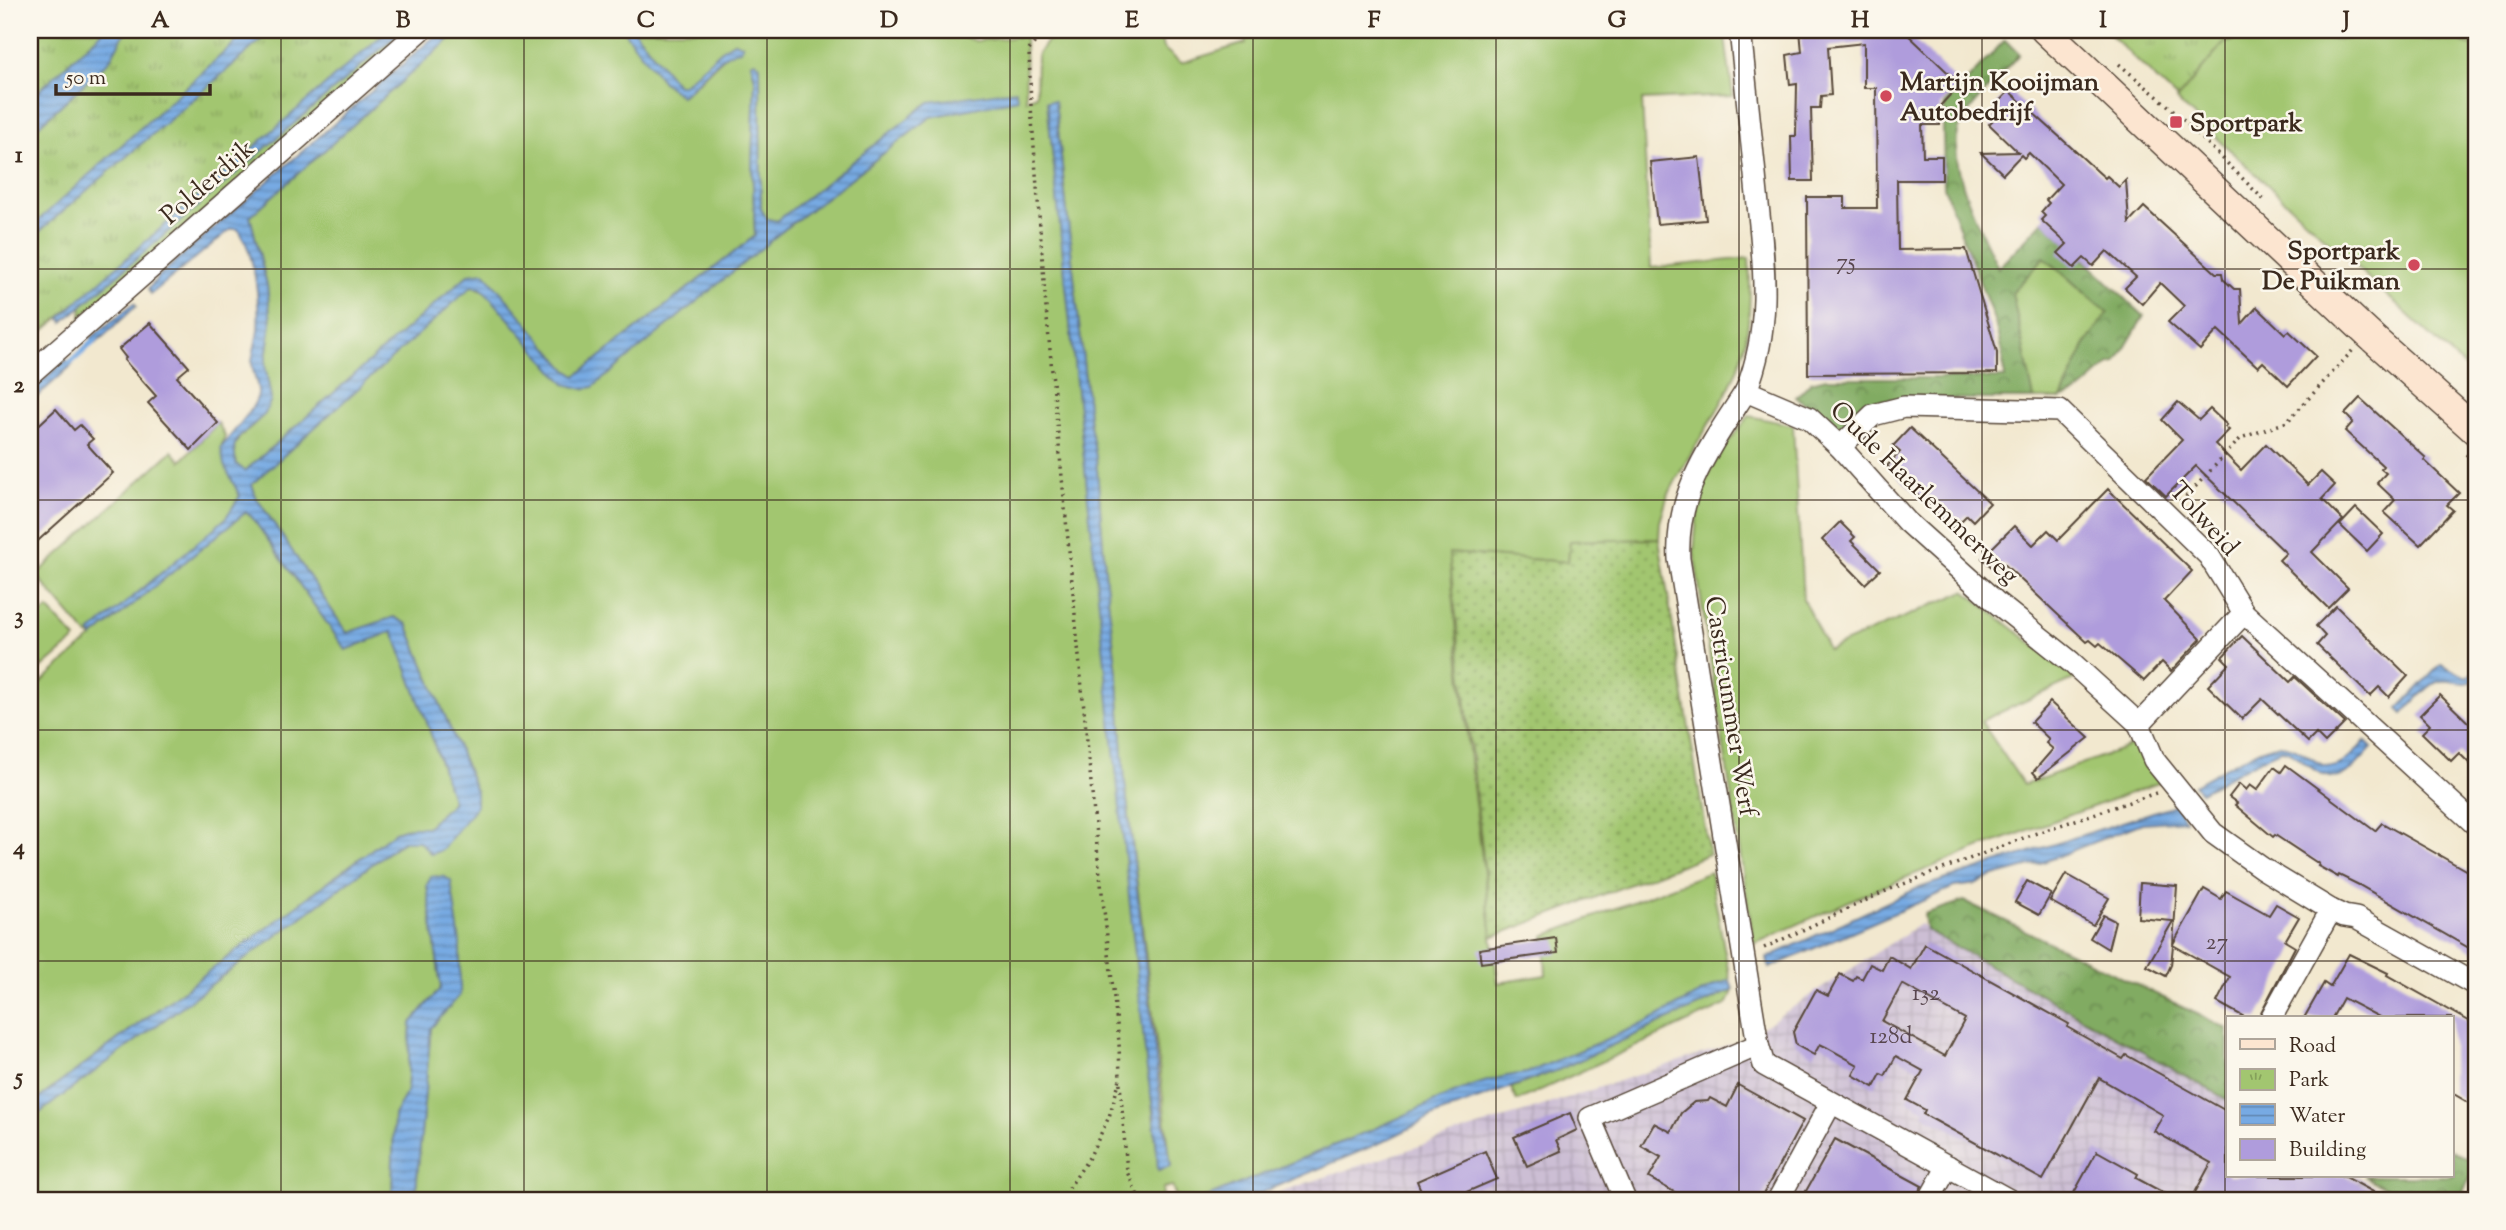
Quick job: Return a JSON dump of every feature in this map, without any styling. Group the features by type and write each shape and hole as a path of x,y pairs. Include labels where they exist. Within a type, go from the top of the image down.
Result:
{"main road":[{"path":"2045,30 2368,334 2476,431"}],"street":[{"name":"Polderdijk","path":"30,374 421,30"},
{"path":"1740,30 1765,302 1761,347 1746,391"},
{"name":"Oude Haarlemmerweg","path":"1746,391 1809,418 1840,447 1907,522 1997,603 2071,662 2140,723 2154,760 2213,834 2331,910 2356,918 2476,985"},
{"name":"Castricummer Werf","path":"1746,391 1706,453 1687,494 1678,533 1679,559 1758,1045 1765,1065 2010,1200"},
{"name":"Tolweid","path":"1840,447 1873,415 1904,407 2060,411 2209,556 2244,613 2476,825"},
{"path":"2140,723 2244,613"},
{"path":"2273,1016 2331,910"},
{"path":"1625,1200 1590,1118 1758,1045"},
{"path":"1778,1200 1832,1102"},
{"path":"1929,1200 1948,1166"}],"path":[{"path":"1066,30 1039,37 1029,50 1031,106 1046,308 1096,843 1119,1042 1127,1172 1139,1200"},
{"path":"2168,516 2241,438 2287,422 2352,351"},
{"path":"1745,957 1888,890 2034,834 2175,786"},
{"path":"1061,1200 1090,1156 1109,1117 1120,1079"}],"shaded area":[{"path":"1920,924 2226,1100 2226,1178 2361,1178 2400,1200 1279,1200 1273,1194 1741,1041"}],"green space":[{"path":"30,30 389,30 30,343"},
{"path":"403,30 416,30 81,317 82,305"},
{"path":"460,30 623,30 663,82 681,96 733,50 734,42 683,85 677,85 634,30 941,30 976,41 1025,36 1026,100 1036,95 1037,55 1047,41 1091,30 1159,30 1163,48 1181,63 1246,43 1243,30 1724,30 1733,96 1642,100 1651,268 1749,258 1750,271 1749,315 1745,344 1737,370 1667,498 1660,522 1659,539 1571,541 1568,562 1449,553 1471,771 1498,983 1546,975 1544,936 1710,872 1730,980 1647,1022 1527,1073 1491,1080 1457,1092 1200,1200 1177,1200 1172,1186 1163,1188 1162,1200 415,1200 431,1027 460,994 427,885 441,988 411,1023 407,1093 394,1115 392,1200 30,1200 30,1120 403,841 419,841 476,791 407,624 394,617 347,633 256,497 252,484 472,285 493,300 565,384 786,228 931,117 1018,98 929,102 778,221 767,219 761,209 760,65 751,63 755,79 752,162 755,236 576,376 469,274 245,471 236,464 234,447 239,438 265,414 271,399 265,365 271,323 267,285 250,216","holes":["1047,101 1055,101 1090,425 1096,457 1125,782 1171,1165 1159,1170"]},
{"path":"2105,30 2476,30 2476,47 2460,42 2406,38 2236,40 2224,43 2177,99"},
{"name":"Sportpark De Puikman","path":"2410,30 2476,30 2476,374 2473,375 2176,100 2224,43 2236,39"},
{"path":"2005,40 2019,54 1969,112 1957,136 1960,174 1966,195 1998,268 2043,221 2144,316 2116,363 2110,364 2077,393 2061,399 2087,342 2108,313 2044,257 2012,293 2034,399 1891,399 1869,408 1849,429 1839,427 1796,397 1811,382 1826,378 2005,378 1995,323 1944,187 1943,128 1945,104"},
{"path":"2044,257 2108,313 2087,342 2061,399 2034,399 2012,293"},
{"path":"1749,416 1793,425 1803,599 1828,650 1965,591 2076,678 1981,721 2024,785 2133,745 2161,782 1979,848 1865,894 1754,944 1694,553 1704,485 1721,452"},
{"path":"218,423 225,436 221,448 240,496 225,519 93,637 87,635 36,575 172,451 181,461"},
{"path":"246,512 346,650 393,631 453,802 427,827 410,827 395,832 30,1105 30,692"},
{"path":"1659,539 1709,854 1492,937 1449,553 1568,562 1570,541"},
{"path":"48,609 76,639 42,668 30,655 30,625"},
{"path":"1964,901 2226,1028 2226,1099 1926,930 1924,914"},
{"path":"1733,990 1728,1004 1517,1101 1511,1088 1558,1070"},
{"path":"2454,1151 2476,1163 2476,1168 2458,1200 2408,1200 2368,1178 2454,1178"}],"water":[{"path":"104,30 129,30 109,61 36,128 30,130 30,99"},
{"path":"249,30 272,30 30,240 30,228"},
{"path":"388,30 403,30 63,322 60,318 81,298"},
{"path":"442,30 460,30 250,216 267,285 271,323 265,365 271,399 265,414 238,438 234,447 236,464 245,471 469,274 484,272 567,370 576,376 755,236 752,162 755,79 751,63 755,61 760,65 761,209 767,219 777,221 929,102 1015,90 1018,99 931,117 786,228 593,387 583,389 565,384 481,288 472,286 252,484 256,497 347,633 394,617 407,624 476,791 476,806 442,850 431,854 419,841 403,841 30,1120 30,1105 395,832 410,827 427,827 453,802 393,631 346,650 246,512 93,637 90,633 225,519 240,496 224,465 221,448 248,414 258,394 252,362 258,330 257,292 249,251 238,229 231,229 151,294 148,289 160,275"},
{"path":"623,30 634,30 677,85 683,85 724,48 734,42 743,45 741,50 725,56 681,96 663,82"},
{"path":"1047,101 1055,101 1090,425 1096,457 1125,782 1161,1104 1171,1166 1158,1170 1154,1113 1147,1071"},
{"path":"134,303 136,306 96,343 91,338"},
{"path":"66,360 72,365 30,403 30,392"},
{"path":"2441,664 2466,677 2476,671 2476,680 2432,684 2403,714 2398,709"},
{"path":"2365,741 2372,748 2347,774 2340,777 2324,775 2282,750 2201,792 2194,785 2243,758 2272,746 2291,747 2329,767 2344,762"},
{"path":"2175,805 2185,820 2142,823 2038,864 1990,877 1977,884 1954,887 1769,968 1767,958 1916,889"},
{"path":"431,876 445,877 451,881 460,942 460,995 431,1028 415,1200 392,1200 394,1115 407,1092 411,1023 441,988 427,885"},
{"path":"1730,980 1733,990 1558,1070 1438,1114 1382,1142 1249,1198 1251,1200 1200,1200 1457,1092 1491,1080 1527,1073 1647,1022"}],"building":[{"path":"1800,30 1903,30 1960,84 1940,106 1940,125 1922,125 1923,156 1942,156 1942,180 1897,180 1898,250 1966,249 1997,352 1997,373 1808,374 1807,197 1845,197 1845,208 1877,208 1876,88 1864,88 1864,43 1828,47 1831,95 1821,96 1820,108 1811,108 1813,181 1792,181 1791,136 1796,136 1797,84 1790,85 1787,55 1802,52"},
{"path":"2009,91 2105,178 2107,176 2119,187 2126,180 2129,223 2144,207 2216,273 2222,273 2223,279 2234,289 2240,289 2242,324 2257,307 2285,334 2289,331 2316,356 2288,386 2263,362 2258,367 2218,330 2200,350 2168,322 2184,306 2160,283 2142,304 2125,288 2136,277 2107,251 2093,266 2084,258 2074,268 2058,253 2067,244 2041,220 2045,216 2041,212 2049,203 2046,200 2061,184 2029,153 2024,158 2021,155 2003,174 1981,153 2018,152 1989,124 2000,113 1994,107"},
{"path":"1699,157 1706,220 1657,224 1650,162"},
{"path":"150,323 189,367 177,377 218,423 191,450 148,403 156,396 124,360 126,358 119,349"},
{"path":"2360,398 2426,458 2424,460 2459,493 2447,505 2453,510 2420,545 2384,512 2395,500 2377,483 2386,473 2381,469 2383,466 2345,431 2353,422 2345,414"},
{"path":"2178,402 2199,420 2210,409 2227,425 2225,427 2229,430 2215,444 2241,470 2266,444 2308,485 2321,472 2335,485 2322,499 2343,520 2312,552 2348,588 2328,608 2279,560 2286,553 2196,466 2166,496 2146,477 2182,440 2162,420"},
{"path":"56,409 74,430 80,425 93,439 87,444 113,473 30,548 30,433"},
{"path":"1910,428 1990,503 1973,521 1967,515 1953,529 1887,466 1900,452 1893,446"},
{"path":"2108,489 2192,571 2164,601 2201,639 2171,671 2162,662 2144,681 2100,643 2097,646 2090,640 2087,642 2004,564 1997,572 1982,558 2014,526 2033,545 2048,530 2058,540"},
{"path":"2356,508 2383,534 2367,551 2340,525"},
{"path":"1840,522 1855,537 1851,541 1880,570 1865,584 1822,540"},
{"path":"2336,606 2408,676 2389,697 2379,687 2370,696 2317,645 2325,636 2316,626"},
{"path":"2242,636 2290,682 2295,677 2345,723 2325,743 2316,734 2308,742 2262,699 2242,719 2208,686 2229,664 2222,657"},
{"path":"2440,695 2476,730 2476,770 2459,753 2451,761 2422,733 2430,725 2420,715"},
{"path":"2050,702 2089,738 2038,778 2033,772 2053,749 2046,743 2049,739 2031,722"},
{"path":"2286,765 2375,831 2382,823 2476,876 2476,952 2359,885 2318,866 2319,864 2275,835 2273,837 2229,797 2239,784 2246,790 2250,785 2257,790 2274,767 2281,772"},
{"path":"2066,874 2109,898 2093,925 2050,901"},
{"path":"2027,881 2051,894 2039,915 2015,902"},
{"path":"2140,883 2177,886 2173,944 2204,889 2221,899 2226,891 2269,915 2276,904 2299,917 2285,941 2295,947 2259,1016 2242,1016 2217,1002 2230,977 2173,945 2171,965 2166,976 2147,966 2173,921 2138,918"},
{"path":"2103,915 2115,921 2108,949 2090,938"},
{"path":"1556,938 1558,953 1481,963 1479,949"},
{"path":"1925,944 2069,1024 2067,1027 2123,1059 2126,1055 2226,1111 2226,1178 2348,1178 2388,1200 2191,1200 2211,1163 2154,1131 2163,1115 2099,1078 2043,1180 1923,1114 1925,1110 1907,1100 1923,1071 1896,1056 1885,1076 1881,1074 1874,1087 1853,1075 1858,1065 1826,1047 1820,1044 1814,1055 1796,1045 1793,1032 1816,990 1828,996 1840,974 1853,981 1856,976 1862,979 1870,964 1882,970 1889,956 1911,969","holes":["1902,984 1965,1019 1945,1056 1882,1021"]},
{"path":"2349,954 2388,973 2387,975 2476,1025 2476,1094 2471,1104 2454,1094 2454,1016 2377,1016 2343,998 2333,1016 2305,1016 2324,983 2330,987"},
{"path":"1738,1085 1803,1121 1760,1200 1674,1200 1678,1194 1649,1178 1661,1157 1641,1146 1654,1123 1671,1132 1681,1113 1694,1102 1708,1101 1710,1098 1727,1107"},
{"path":"1570,1113 1577,1130 1556,1140 1561,1151 1527,1166 1514,1137"},
{"path":"1835,1139 1922,1186 1914,1200 1801,1200"},
{"path":"1485,1151 1497,1179 1448,1200 1425,1200 1417,1181"},
{"path":"2097,1151 2138,1174 2136,1178 2177,1200 2070,1200"}],"waterway":[{"path":"70,363 95,340"}],"place":[{"name":"Martijn Kooijman Autobedrijf","path":"1886,96"},
{"name":"Sportpark","path":"2176,122"},
{"name":"Sportpark De Puikman","path":"2414,265"}]}
